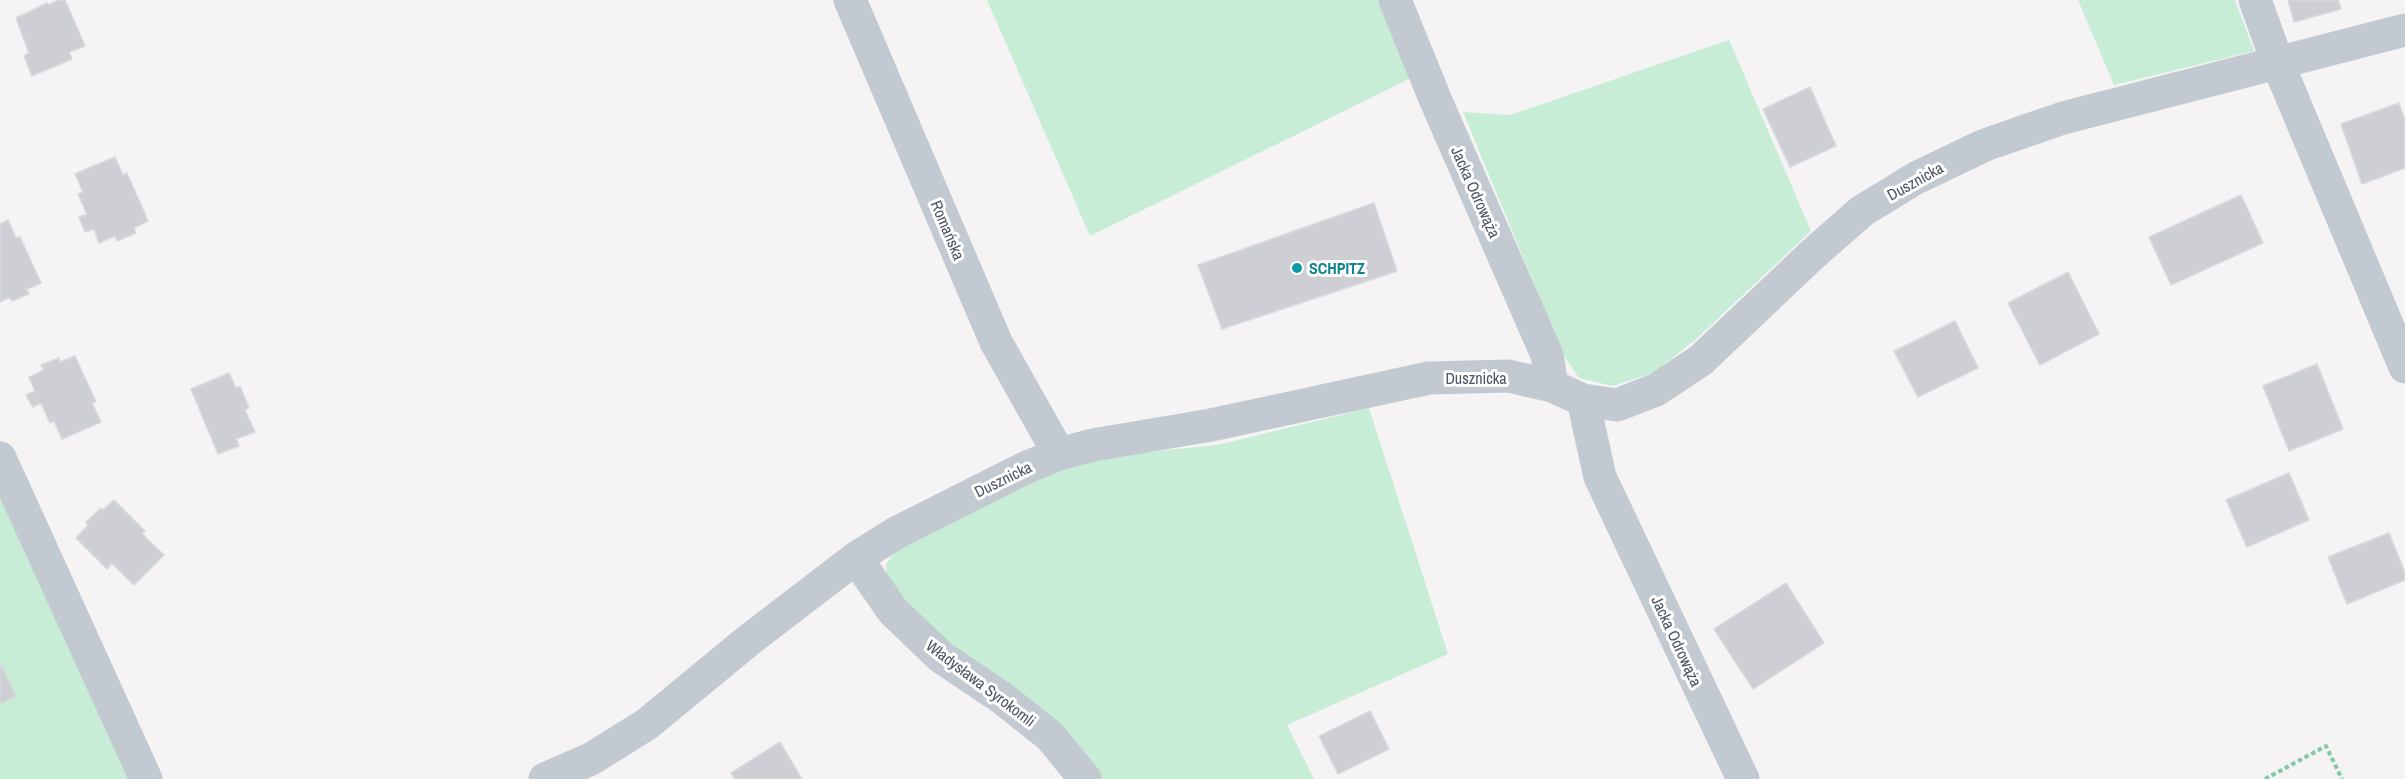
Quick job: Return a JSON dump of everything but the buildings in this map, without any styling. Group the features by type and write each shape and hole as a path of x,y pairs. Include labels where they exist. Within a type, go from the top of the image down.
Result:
{"street":[{"name":"Romańska","path":"850,0 996,342 1059,454"},
{"name":"Jacka Odrowąża","path":"1395,0 1436,101 1547,355 1552,386"},
{"path":"2255,0 2278,64 2405,367"},
{"name":"Dusznicka","path":"545,779 591,759 647,724 749,640 856,558 896,533 1025,468 1059,454 1093,445 1211,425 1430,378 1508,376 1552,386 1583,400 1617,405 1656,390 1701,360 1814,253 1862,212 1916,178 1985,145 2063,118 2405,30"},
{"name":"Jacka Odrowąża","path":"1583,400 1600,477 1743,779"},
{"path":"0,458 146,779"},
{"name":"Władysława Syrokomli","path":"856,558 893,611 941,657 1002,698 1050,736 1085,779"}],"path":[{"path":"2265,779 2326,746 2342,779"}],"green space":[{"path":"987,0 1380,0 1413,77 1090,236"},
{"path":"2078,0 2235,0 2254,51 2114,85"},
{"path":"1729,40 1811,231 1695,340 1653,373 1613,386 1579,378 1563,354 1463,112 1510,115"},
{"path":"1369,408 1448,654 1287,725 1314,779 1103,779 1063,728 953,658 888,589 886,565 901,542 1083,458 1218,445"},
{"path":"0,479 135,779 0,779"}],"place":[{"name":"SCHPITZ","path":"1297,268"}]}
